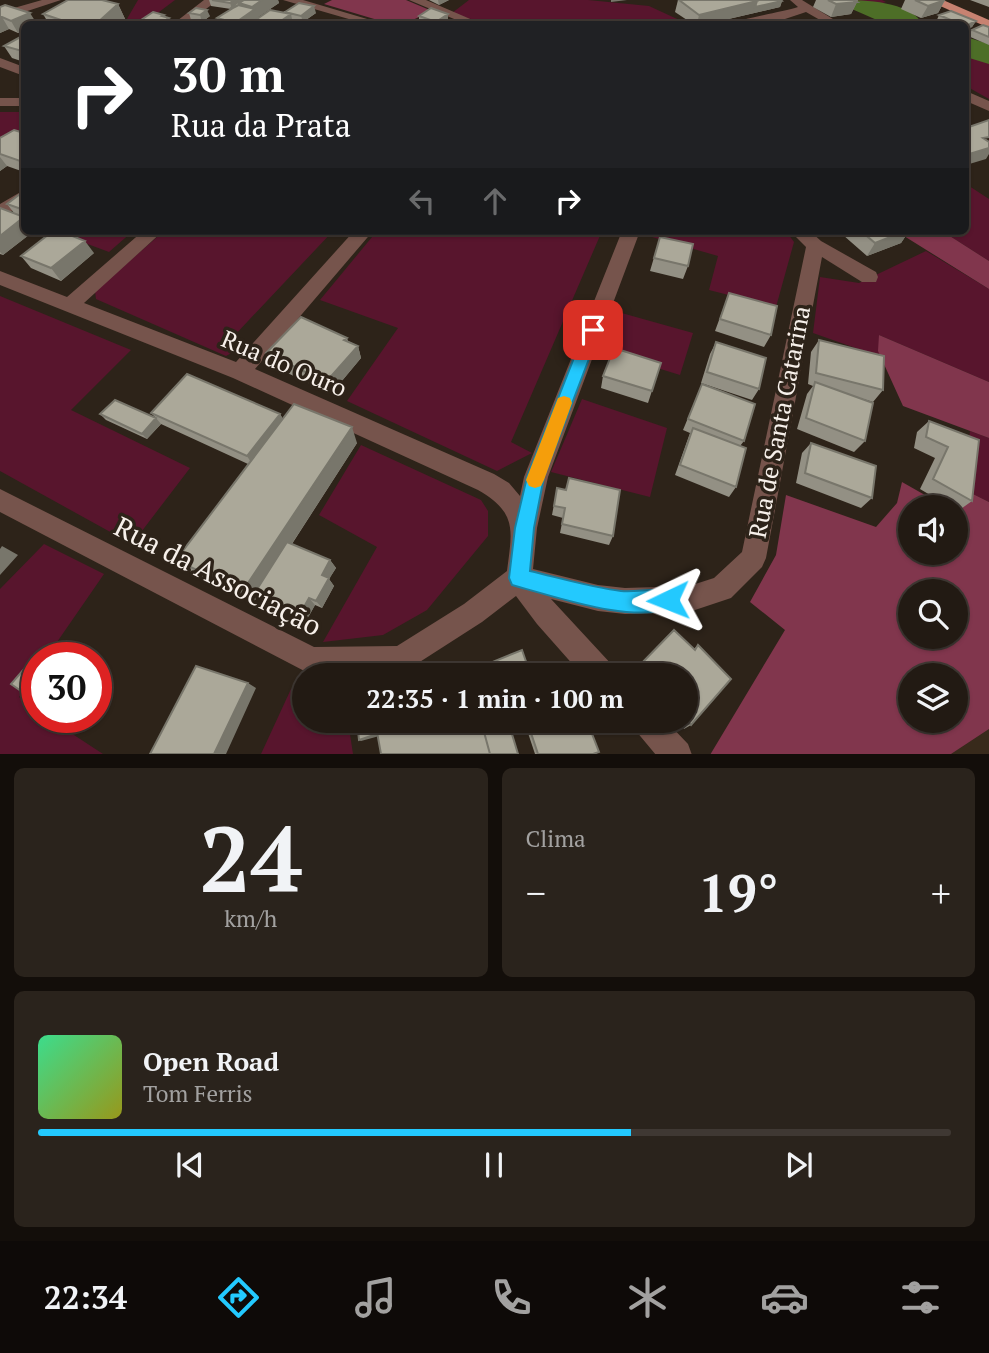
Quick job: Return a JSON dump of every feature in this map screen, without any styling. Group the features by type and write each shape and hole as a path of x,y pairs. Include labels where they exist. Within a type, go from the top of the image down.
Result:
{"main road":[{"path":"933,0 989,24"}],"street":[{"path":"0,16 55,0"},
{"path":"183,21 212,0"},
{"path":"415,0 468,21"},
{"path":"793,0 829,21"},
{"path":"292,4 365,21"},
{"path":"759,21 805,9"},
{"path":"0,77 5,64"},
{"path":"969,97 989,107"},
{"path":"0,102 21,103"},
{"path":"0,212 21,197"},
{"path":"69,306 149,235"},
{"path":"240,372 360,235"},
{"path":"591,663 546,615 519,578 525,528 536,477 629,235"},
{"path":"807,238 869,276"},
{"name":"Rua de Santa Catarina","path":"519,578 598,598 625,601 689,599 722,589 753,558 807,238"},
{"name":"Rua do Ouro","path":"0,278 240,372 502,491 514,506 525,528"},
{"name":"Rua da Associação","path":"0,500 312,661 401,660 473,613 519,578"},
{"path":"657,733 677,754"}],"shaded area":[{"path":"138,0 175,0 147,21 126,21"},
{"path":"332,0 406,0 432,11 410,21 381,21 324,4"},
{"path":"469,0 588,0 649,6 682,21 477,21 452,13"},
{"path":"848,0 882,0 886,2 873,6 909,21 890,21"},
{"path":"969,41 989,47 989,99 969,88"},
{"path":"0,112 21,112 21,142 0,156"},
{"path":"969,186 989,199 989,261 948,235 969,235"},
{"path":"63,235 128,235 109,252"},
{"path":"159,235 329,235 233,337 246,345 226,356 96,299 95,291"},
{"path":"374,235 600,235 511,442 532,453 497,471 347,401 398,328 320,300"},
{"path":"645,235 789,235 794,242 776,307 709,290 718,256"},
{"path":"902,235 948,235 989,261 989,289"},
{"path":"926,251 989,289 989,382 879,335 881,357 813,333 820,277 859,283"},
{"path":"0,296 131,350 71,410 190,468 132,544 0,471"},
{"path":"618,312 693,333 680,375 602,351"},
{"path":"879,335 989,382 989,438 903,406 878,351"},
{"path":"582,399 667,428 650,497 551,472"},
{"path":"970,431 989,438 989,502 963,489"},
{"path":"361,445 481,500 488,511 488,536 427,610 383,635 323,642 377,547 319,515"},
{"path":"902,482 925,495 899,495"},
{"path":"963,489 989,502 989,729 951,754 711,754 785,630 750,602 776,555 786,495 876,527 898,499 898,565 968,565 968,495 962,495"},
{"path":"44,544 104,574 57,642 21,642 19,697 21,733 71,733 103,754 0,754 0,589"},
{"path":"291,689 292,733 350,733 353,754 261,754"},
{"path":"989,729 989,754 951,754"}],"building":[{"path":"68,0 102,0 118,4 99,21 64,21 43,14"},
{"path":"212,0 234,0 230,3"},
{"path":"244,0 262,0 252,7 239,3"},
{"path":"679,0 756,0 757,1 699,15"},
{"path":"756,0 781,0 782,1 755,7"},
{"path":"828,0 853,0 857,2 836,4"},
{"path":"915,0 945,0 928,6"},
{"path":"299,3 314,6 301,16 285,12"},
{"path":"5,5 30,13 11,21 0,17 0,7"},
{"path":"238,5 255,9 238,21 217,18"},
{"path":"196,8 207,10 200,15 189,13"},
{"path":"431,8 448,14 438,21 419,16"},
{"path":"270,10 291,14 281,21 254,21"},
{"path":"951,11 976,21 969,24 969,21 953,21 939,15"},
{"path":"153,12 169,18 164,21 140,21"},
{"path":"983,25 989,27 989,37 972,30"},
{"path":"21,37 21,51 4,46"},
{"path":"989,120 989,137 983,138 989,142 989,148 969,154 969,127"},
{"path":"14,130 21,132 21,160 0,154 0,138"},
{"path":"21,193 21,209 7,204"},
{"path":"0,208 21,216 21,219 0,236"},
{"path":"48,235 70,235 85,241 51,268 21,256"},
{"path":"866,235 896,235 875,243"},
{"path":"660,237 693,244 688,266 654,258"},
{"path":"729,293 777,306 771,335 720,319"},
{"path":"301,317 347,338 344,340 358,346 326,382 266,353"},
{"path":"819,340 884,356 883,390 816,373"},
{"path":"716,342 766,358 759,389 707,372"},
{"path":"614,348 661,363 652,391 603,376"},
{"path":"187,374 280,414 247,456 151,413"},
{"path":"815,382 873,403 865,441 806,418"},
{"path":"702,384 755,404 744,441 688,419"},
{"path":"115,400 156,418 142,434 100,414"},
{"path":"294,404 352,427 242,592 176,560"},
{"path":"929,421 979,440 972,501 968,495 961,495 933,479 948,447 926,437"},
{"path":"693,428 746,448 736,487 680,465"},
{"path":"811,443 876,466 872,498 805,473"},
{"path":"569,478 620,490 613,536 562,524 565,508 554,506 557,488 566,490"},
{"path":"287,542 330,560 322,575 329,578 316,601 309,598 300,614 254,594"},
{"path":"674,630 695,650 698,645 731,679 698,717 698,663 642,663"},
{"path":"522,650 526,663 490,663"},
{"path":"196,666 248,683 214,754 150,754"},
{"path":"21,672 21,691 11,684"},
{"path":"358,733 377,733 377,734 359,740"},
{"path":"377,733 484,733 490,754 381,754"},
{"path":"484,733 512,733 518,754 490,754"},
{"path":"531,733 592,733 599,752 593,754 538,754"}],"waterway":[{"path":"855,0 902,21"},
{"path":"969,47 989,55"}],"slow traffic":[{"path":"535,480 564,403"}],"route":[{"path":"593,330 536,477 525,528 519,578 598,598 625,601 668,600"}]}
